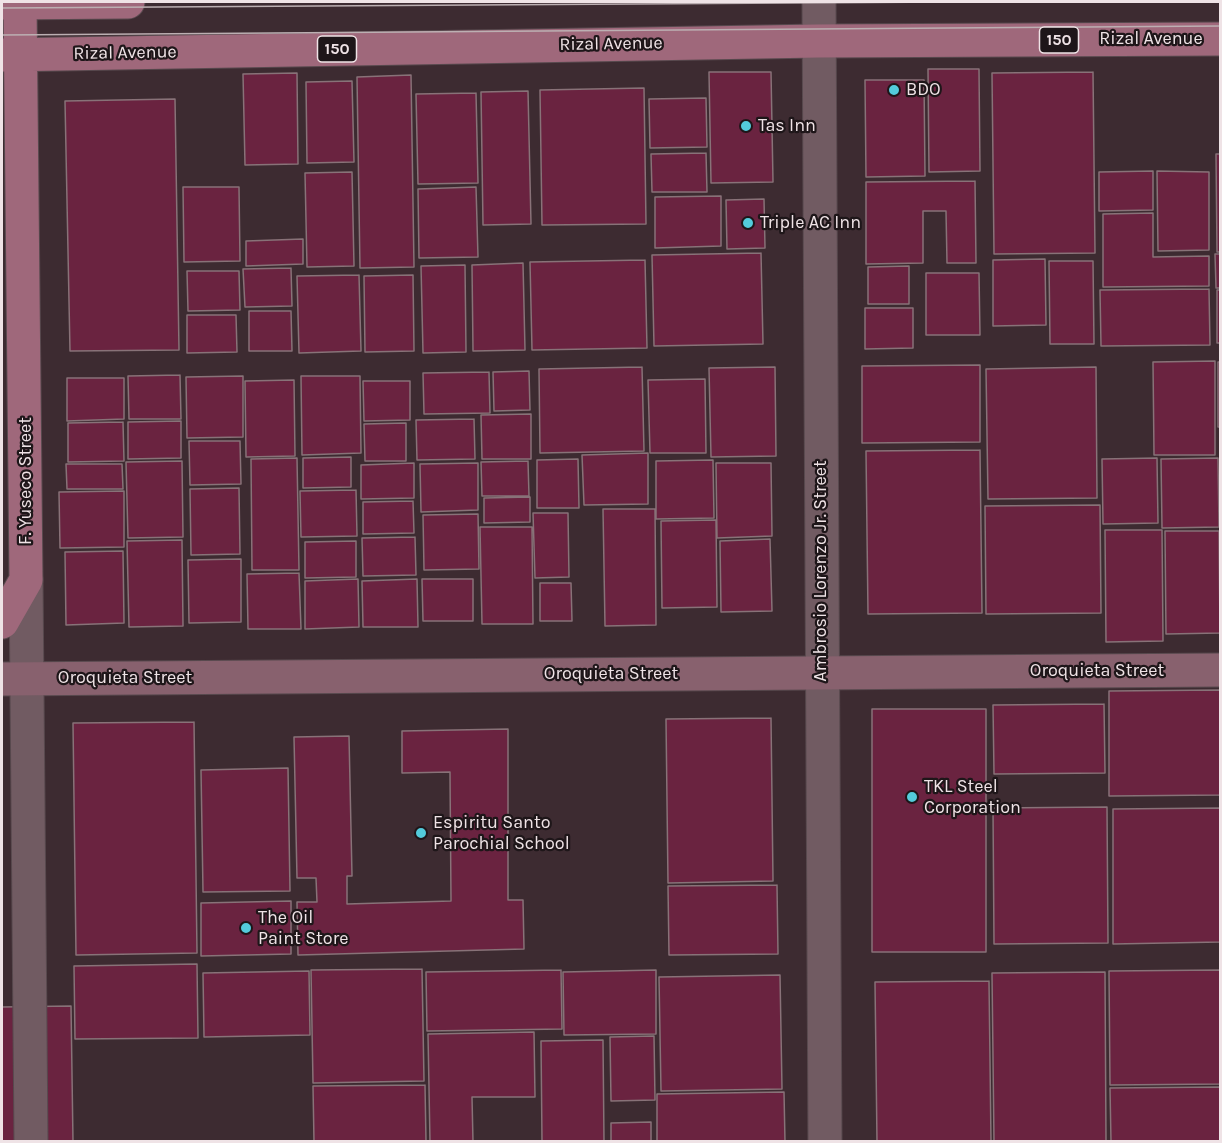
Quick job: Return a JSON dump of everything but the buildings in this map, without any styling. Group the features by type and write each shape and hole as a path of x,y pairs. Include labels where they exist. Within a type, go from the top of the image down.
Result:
{"main road":[{"path":"14,3 128,2"},
{"name":"F. Yuseco Street","path":"14,3 10,55 25,360 26,580"},
{"name":"Rizal Avenue","path":"10,55 818,41 1221,39"},
{"path":"2,622 26,580"}],"street":[{"name":"Ambrosio Lorenzo Jr. Street","path":"819,2 825,1142"},
{"name":"F. Yuseco Street","path":"26,580 14,679 29,960 31,1142"},
{"name":"Oroquieta Street","path":"14,679 1221,670"}],"tram line":[{"path":"2,8 949,2"},
{"path":"2,35 1220,26"}],"place":[{"name":"BDO","path":"894,90"},
{"name":"Tas Inn","path":"746,126"},
{"name":"Triple AC Inn","path":"748,223"},
{"name":"TKL Steel Corporation","path":"912,797"},
{"name":"Espiritu Santo Parochial School","path":"421,833"},
{"name":"The Oil Paint Store","path":"246,928"}]}
